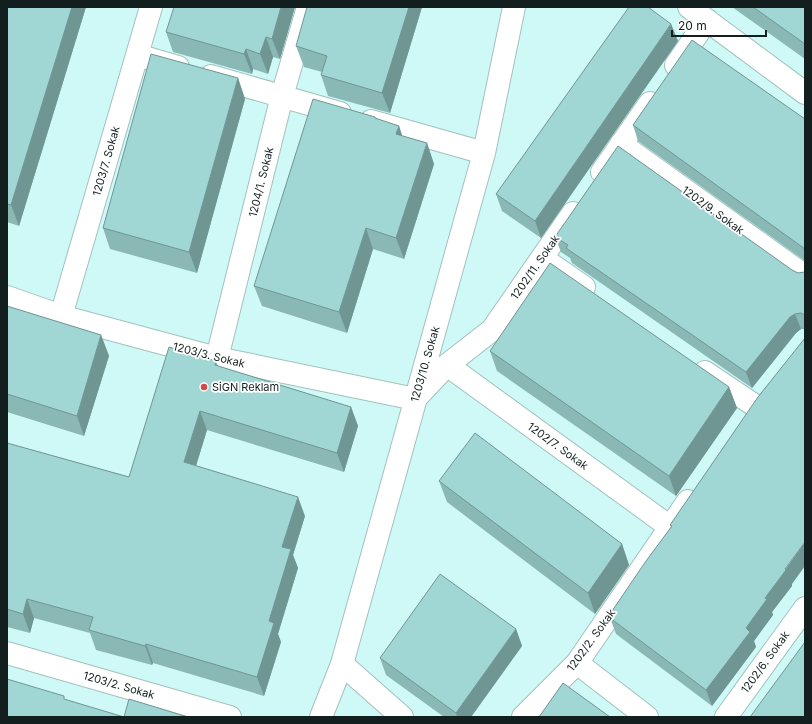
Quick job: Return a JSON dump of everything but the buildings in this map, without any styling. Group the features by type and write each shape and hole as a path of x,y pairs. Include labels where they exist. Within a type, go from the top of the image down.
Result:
{"street":[{"name":"1203/7. Sokak","path":"61,316 151,7"},
{"name":"1204/1. Sokak","path":"217,358 282,96 308,7"},
{"name":"1203/10. Sokak","path":"321,717 342,664 484,153 514,7"},
{"path":"689,7 805,93"},
{"name":"1202/11. Sokak","path":"415,399 447,365 492,330 707,20"},
{"path":"137,55 484,153"},
{"name":"1202/9. Sokak","path":"621,144 805,276"},
{"path":"542,258 600,298"},
{"name":"1203/3. Sokak","path":"7,298 61,316 217,358 415,399"},
{"path":"690,361 749,412 768,388"},
{"name":"1202/7. Sokak","path":"447,365 670,527"},
{"name":"1202/2. Sokak","path":"523,717 577,663 701,482"},
{"name":"1202/6. Sokak","path":"726,717 805,608"},
{"name":"1203/2. Sokak","path":"7,653 230,717"},
{"path":"577,663 647,717"},
{"path":"342,664 402,717"}],"shaded area":[{"path":"7,7 805,7 805,717 7,717"}],"place":[{"name":"SiGN Reklam","path":"204,387"}]}
